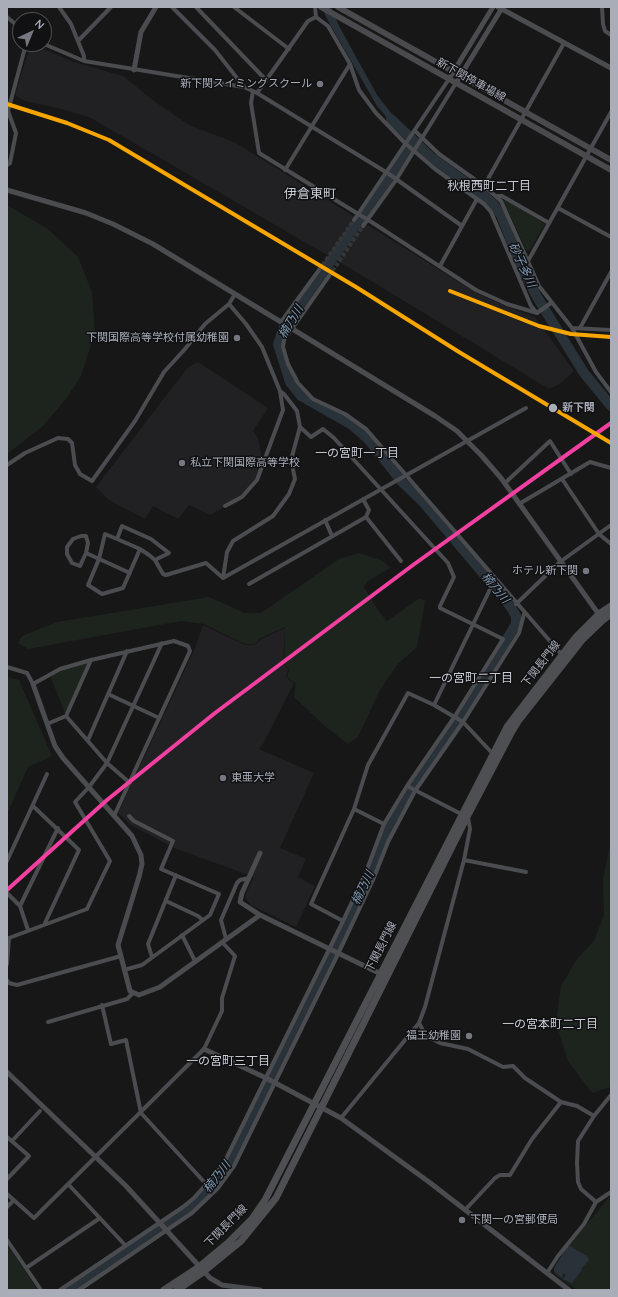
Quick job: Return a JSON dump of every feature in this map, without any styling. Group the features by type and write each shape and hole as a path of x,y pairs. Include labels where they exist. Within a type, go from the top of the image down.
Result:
{"main road":[{"name":"新下関停車場線","path":"321,7 611,170"},
{"name":"新下関停車場線","path":"338,7 611,160"},
{"name":"下関長門線","path":"164,1290 201,1269 241,1241 267,1211 287,1177 318,1105 495,756 564,658 582,640 611,606"},
{"name":"下関長門線","path":"601,617 611,614"},
{"name":"下関長門線","path":"177,1290 201,1269"}],"street":[{"path":"59,7 71,24 84,56 84,61"},
{"path":"78,41 111,7"},
{"path":"134,70 141,32 156,7"},
{"path":"172,7 215,50 244,87"},
{"path":"234,7 289,49"},
{"path":"315,7 316,17 328,26 350,64 359,90 376,113 407,144 477,199 490,212 531,306 538,313"},
{"path":"354,220 407,144 493,7"},
{"path":"602,7 605,31 611,35"},
{"path":"199,8 266,80"},
{"path":"363,226 422,139 501,8 611,68"},
{"path":"316,17 308,21 266,80 255,92 251,103 259,153 373,223 476,290 507,304 538,313"},
{"path":"484,186 564,43"},
{"path":"52,47 84,61 244,87 255,92 388,173 462,226"},
{"path":"7,165 10,162 16,134 8,111 8,99 23,52"},
{"path":"285,170 350,64"},
{"path":"528,261 611,112"},
{"path":"414,131 439,154 497,196 505,208 539,286 550,304 572,328 596,372 611,392"},
{"path":"7,190 86,213 113,224 153,244 435,416 467,441 505,483 560,562 601,617"},
{"path":"497,196 502,196 549,224"},
{"path":"440,266 477,199"},
{"path":"558,208 611,237"},
{"path":"281,322 319,270"},
{"path":"580,328 611,272"},
{"path":"329,276 284,340 283,347 291,372 304,391 313,399 346,414 361,425 407,476 524,614 564,658"},
{"path":"7,465 25,453 58,438 68,439 72,443 74,465 80,474 92,481 135,421 164,372 206,324 229,304 235,294"},
{"path":"225,506 242,497 257,480 281,417 282,410 280,391 262,347 246,324 229,304"},
{"path":"538,313 550,304"},
{"path":"572,328 611,330"},
{"path":"223,578 227,552 233,541 273,516 289,494 295,479 291,460 300,427 297,411 280,391"},
{"path":"223,578 526,408"},
{"path":"60,1290 183,1207 206,1184 222,1165 267,1078 343,921 366,872 384,824 407,786 455,716 503,639 440,608 454,577 448,563 381,489 323,429 311,437 300,427"},
{"path":"505,483 550,442 571,474"},
{"path":"519,504 590,462 611,468"},
{"path":"562,479 599,534 611,544"},
{"path":"248,584 366,517 369,510 363,499"},
{"path":"366,517 401,561"},
{"path":"325,520 332,536"},
{"path":"516,604 560,562 611,525"},
{"path":"117,539 122,526 152,539 169,553 155,560"},
{"path":"140,549 123,588 102,594 88,585 99,559 105,534 140,549 155,560 158,569 162,574 166,575 206,563 223,578"},
{"path":"86,536 88,543 86,553 80,566 72,562 67,554 67,547 73,539 86,536"},
{"path":"86,553 130,573"},
{"path":"434,705 495,579"},
{"path":"79,1290 192,1213 218,1188 234,1166 373,880 388,842 415,791 463,722 519,633 524,614"},
{"path":"33,684 60,669 127,651 174,641 188,646 190,651 114,816"},
{"path":"7,964 8,938 45,923 86,910 110,861 75,802 90,787 107,763 162,643"},
{"path":"88,740 127,651"},
{"path":"47,724 66,716 91,660"},
{"path":"7,667 27,673 33,684 55,746 132,836 141,855 142,864 120,934 118,945 129,988 133,993 139,995 156,989 260,915"},
{"path":"343,921 311,904 354,809 368,765 408,693 455,716 463,722 495,756"},
{"path":"108,694 158,717"},
{"path":"66,716 107,763 130,782"},
{"path":"7,861 47,774"},
{"path":"341,1118 419,1024 425,1007 464,860 470,829 465,816 407,786"},
{"path":"33,806 58,828 79,850 45,923"},
{"path":"354,809 384,824"},
{"path":"124,970 142,965 210,915 219,894 161,869 173,841 134,821 129,816"},
{"path":"20,906 58,828"},
{"path":"260,853 242,893 240,902 260,915 383,975"},
{"path":"464,860 526,872"},
{"path":"152,957 148,944 176,875"},
{"path":"7,1194 34,1218 204,1049 222,1011 222,998 235,956 224,940 221,920 237,883 240,880 249,878"},
{"path":"7,893 20,906 28,930"},
{"path":"166,901 198,916 203,920"},
{"path":"182,935 195,961"},
{"path":"7,980 9,983 17,984 121,956"},
{"path":"48,1022 102,1005 127,999 133,993"},
{"path":"102,1005 112,1044 126,1040 141,1113 206,1184"},
{"path":"419,1024 426,1036 433,1040 468,1050 503,1067 513,1066 525,1078 561,1102 577,1106 594,1116"},
{"path":"204,1049 275,1082 341,1118 569,1290"},
{"path":"7,1072 96,1157 160,1223 210,1278 222,1285 260,1290"},
{"path":"596,1202 581,1189 578,1182 576,1163 578,1141 594,1116 611,1095"},
{"path":"464,1210 500,1174 510,1175 532,1139 561,1102"},
{"path":"12,1141 40,1111"},
{"path":"7,1137 29,1156 7,1179"},
{"path":"68,1184 125,1245"},
{"path":"547,1273 558,1256 584,1224 596,1202 611,1192"},
{"path":"7,1207 14,1200"},
{"path":"26,1268 100,1218"},
{"path":"7,1240 40,1290"}],"shaded area":[{"path":"322,7 331,7 339,26 377,95 402,127 398,131 377,106 327,19"},
{"path":"28,52 50,52 74,62 123,76 154,101 189,125 236,143 475,292 498,303 535,317 574,371 560,384 549,389 358,273 91,118 62,109 25,101 16,96 16,91"},
{"path":"505,199 545,224 529,251 526,250 503,200"},
{"path":"7,205 48,229 78,257 92,292 95,332 81,376 66,399 43,426 7,454"},
{"path":"198,362 268,408 253,431 258,438 263,464 257,480 242,497 210,515 189,505 178,519 153,506 145,519 109,500 96,487 188,367"},
{"path":"359,553 383,561 390,568 368,581 364,587 378,610 387,621 420,598 425,601 417,647 397,665 380,690 358,737 348,744 326,727 294,697 296,683 287,678 289,669 284,663 285,627 261,638 254,644 245,644 204,624 181,621 28,649 18,643 22,636 57,622 209,597 245,613 261,613 339,559"},
{"name":"東亜大学","path":"203,625 245,645 254,645 262,639 285,628 283,663 288,669 286,678 294,683 259,749 314,773 280,848 306,859 298,877 315,886 296,927 251,905 246,899 246,894 254,877 174,848 131,825 118,813 195,648"},
{"path":"91,660 66,716 50,675 60,669"},
{"path":"7,677 19,680 52,756 28,767 7,814"},
{"path":"611,839 611,1087 592,1093 568,1061 556,1023 561,986 577,959 594,941 604,915 603,880"},
{"path":"611,1195 611,1290 577,1290 554,1274 554,1268 568,1247"},
{"path":"7,1244 38,1290 7,1290"},
{"path":"570,1246 587,1256 589,1260 572,1283 563,1279 566,1275 563,1273 562,1278 554,1271 554,1268 567,1247"}],"waterway":[{"name":"砂子多川","path":"391,119 432,158 482,194 494,205 501,215 522,268 537,297 584,373 611,406"},
{"name":"楠乃川","path":"69,1290 189,1209 214,1185 230,1163 373,867 392,819 461,715 516,624 516,616 504,598 423,502 402,482 368,439 352,425 301,396 290,382 278,344 283,329 414,142"}],"tunnel":[{"path":"319,270 354,220"},
{"path":"329,276 363,226"}],"railway":[{"path":"450,291 539,326 571,334 611,337"}],"transit line":[{"path":"7,104 67,123 109,140 356,287 459,352 611,443"},
{"path":"450,291 539,326 571,334 611,337"},
{"path":"7,890 107,800 215,713 413,565 611,423"}],"place":[{"name":"新下関スイミングスクール","path":"320,84"},
{"name":"下関国際高等学校付属幼稚園","path":"237,338"},
{"name":"新下関","path":"553,408"},
{"name":"私立下関国際高等学校","path":"182,463"},
{"name":"ホテル新下関","path":"586,571"},
{"name":"東亜大学","path":"223,778"},
{"name":"福王幼稚園","path":"469,1036"},
{"name":"下関一の宮郵便局","path":"462,1220"}],"district":[{"name":"秋根西町二丁目","path":"489,186"},
{"name":"伊倉東町","path":"310,194"},
{"name":"一の宮町一丁目","path":"357,453"},
{"name":"一の宮町二丁目","path":"471,678"},
{"name":"一の宮本町二丁目","path":"550,1024"},
{"name":"一の宮町三丁目","path":"228,1061"}]}
